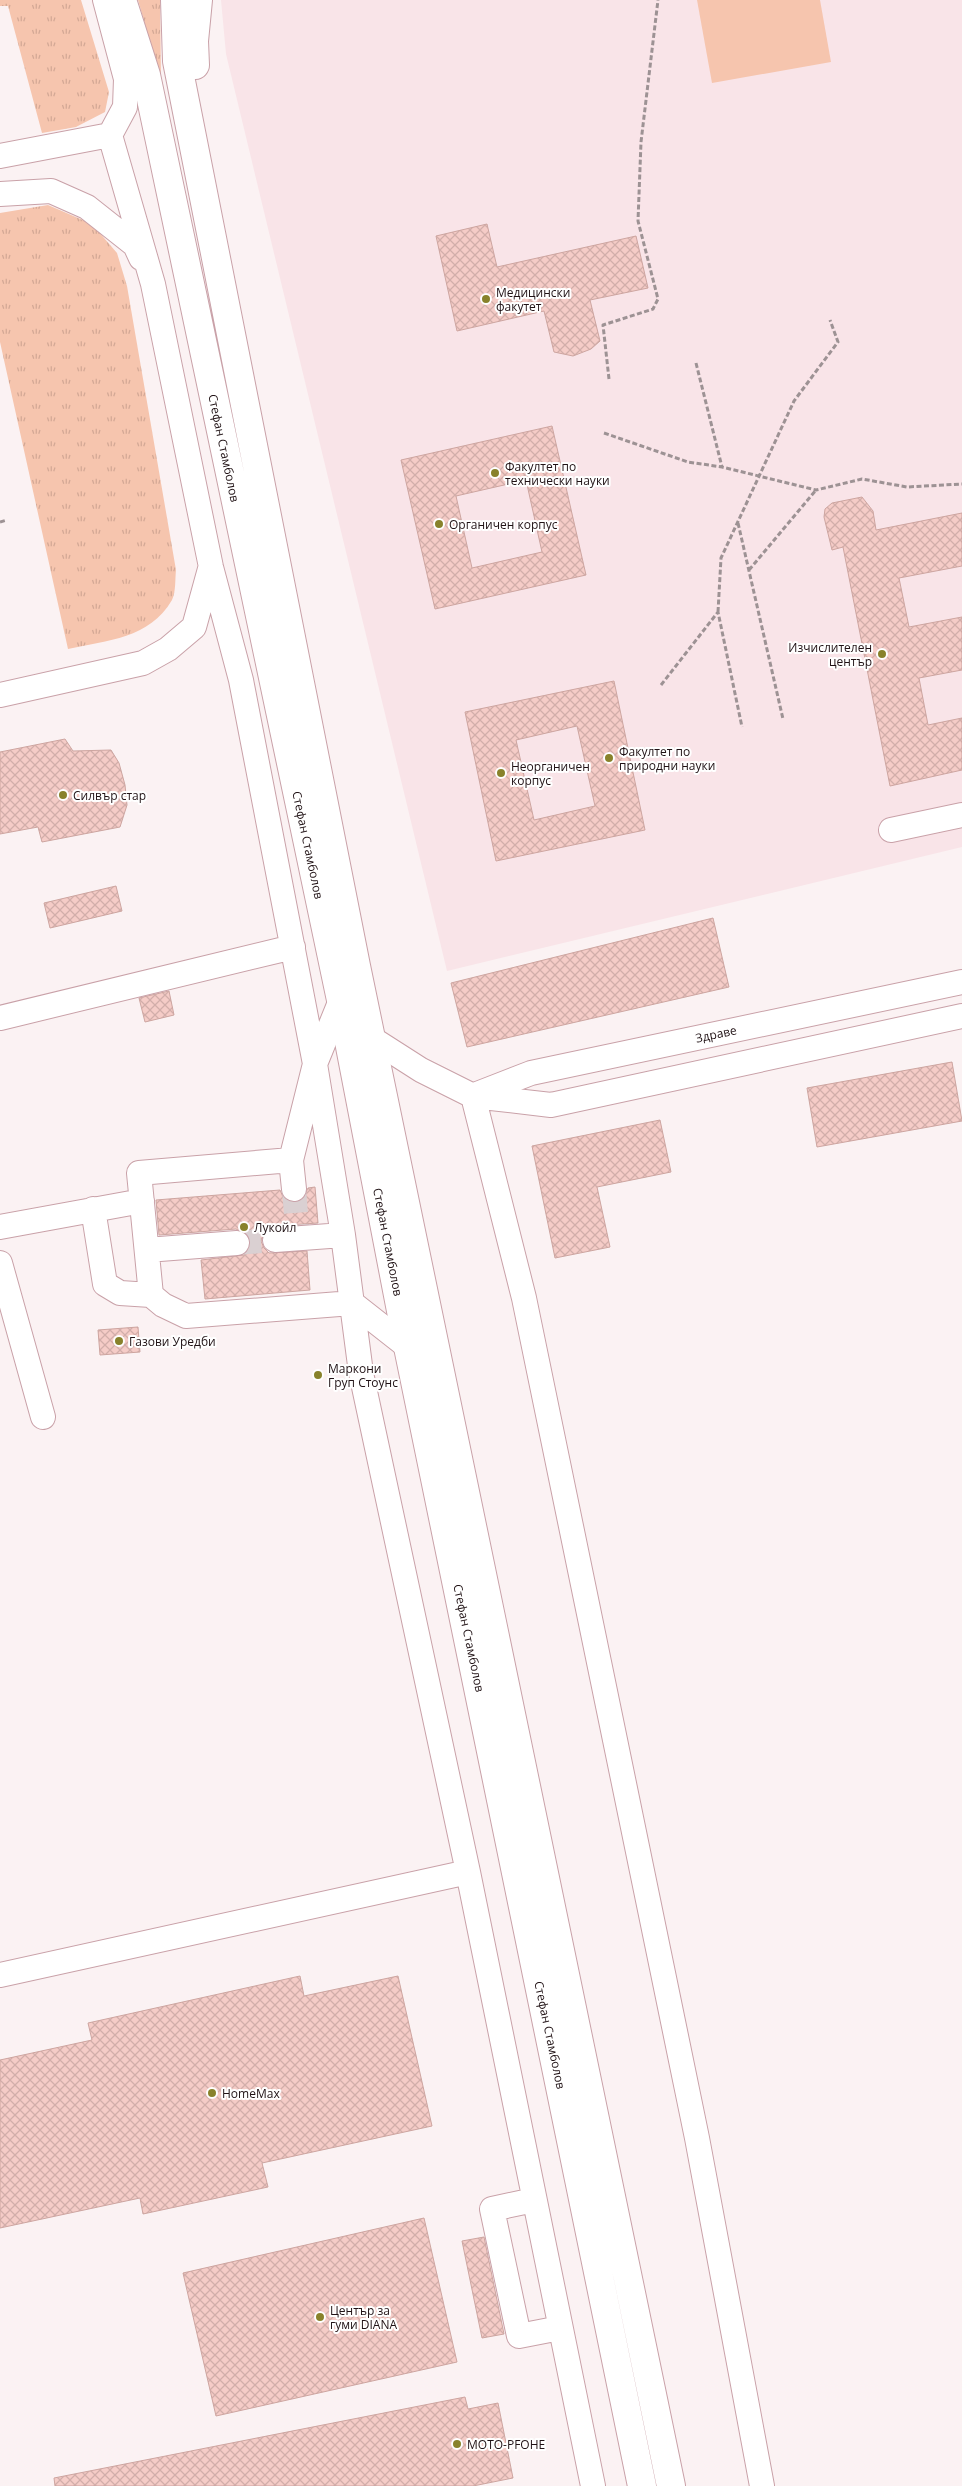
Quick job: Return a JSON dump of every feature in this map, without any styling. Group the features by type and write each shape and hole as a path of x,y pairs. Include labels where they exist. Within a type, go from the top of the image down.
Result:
{"highway":[{"name":"Стефан Стамболов","path":"122,0 146,75 341,1000 408,1346 642,2486"},
{"name":"Стефан Стамболов","path":"175,0 177,61 371,1038 671,2486"},
{"path":"198,0 194,41 198,168"}],"street":[{"path":"105,0 126,79 125,107 110,135 153,284 211,567 242,680 315,1064 343,1235 361,1373 468,1872 592,2486"},
{"path":"0,156 110,135"},
{"path":"0,194 51,191 87,207 134,245 153,284"},
{"path":"0,695 143,663 168,650 194,627 211,567"},
{"path":"891,830 962,815"},
{"path":"0,1018 293,947"},
{"name":"Здраве","path":"473,1096 531,1073 962,982"},
{"path":"294,1189 291,1160 315,1064 341,1000"},
{"path":"371,1038 421,1070 473,1096 550,1105 962,1016"},
{"path":"473,1096 524,1298 697,2138 762,2486"},
{"path":"151,1295 139,1173 291,1160"},
{"path":"0,1227 142,1201"},
{"path":"93,1209 105,1284 120,1293 151,1295 163,1306 186,1316 352,1303 408,1346"},
{"path":"275,1240 298,1233 343,1235"},
{"path":"147,1250 237,1243"},
{"path":"0,1263 43,1417"},
{"path":"0,1975 468,1872"},
{"path":"534,2200 492,2209 519,2336 560,2328"}],"path":[{"path":"608,379 603,325 653,308 658,299 638,221 640,142 658,0"},
{"path":"742,727 718,612 721,558 794,401 838,342 830,320"},
{"path":"696,363 722,467"},
{"path":"604,433 688,462 722,467 816,490 862,479 907,487 962,484"},
{"path":"749,570 816,490"},
{"path":"0,522 7,520"},
{"path":"738,522 783,719"},
{"path":"661,685 718,612"}],"shaded area":[{"path":"221,0 962,0 962,847 447,971 226,54"}],"green space":[{"path":"0,0 81,0 109,92 105,112 76,127 42,133 8,6 0,6"},
{"path":"138,0 160,0 161,80"},
{"path":"697,0 820,0 831,62 712,83"},
{"path":"48,205 92,224 117,253 127,286 176,570 175,589 172,600 163,613 152,623 126,636 68,649 0,342 0,213"}],"building":[{"path":"487,224 497,267 636,236 648,288 590,300 600,341 591,349 573,356 554,352 544,311 457,331 436,236"},
{"name":"Органичен корпус","path":"552,426 586,575 435,609 401,460","holes":["526,480 542,552 472,568 456,496"]},
{"path":"862,497 873,511 876,530 962,513 962,566 899,578 909,627 962,617 962,670 919,678 928,725 962,718 962,770 890,786 843,547 832,550 824,517 825,509 832,503"},
{"name":"Неорганичен корпус","path":"614,681 645,830 496,861 465,712","holes":["577,726 595,806 534,820 516,740"]},
{"name":"Силвър стар","path":"65,739 73,751 111,750 119,763 125,785 127,805 120,827 42,842 38,827 0,834 0,752"},
{"path":"116,886 122,911 50,928 44,903"},
{"path":"713,918 729,987 467,1047 451,983"},
{"path":"169,991 174,1015 145,1022 139,998"},
{"path":"952,1062 962,1121 817,1147 807,1088"},
{"path":"660,1120 671,1172 597,1187 610,1247 555,1258 532,1146"},
{"path":"315,1187 318,1223 274,1226 267,1229 261,1241 269,1253 307,1251 310,1290 205,1299 201,1260 244,1255 250,1248 251,1241 248,1235 236,1229 159,1235 156,1200 280,1190 283,1197 295,1203 302,1200 308,1188"},
{"name":"Газови Уредби","path":"138,1327 140,1352 100,1355 98,1330"},
{"name":"HomeMax","path":"300,1976 304,1996 398,1976 432,2126 262,2163 268,2187 143,2214 140,2198 0,2228 0,2060 92,2040 88,2023"},
{"name":"Център за гуми DIANA","path":"424,2218 457,2362 216,2416 183,2273"},
{"path":"484,2237 504,2334 482,2338 462,2241"},
{"path":"465,2397 468,2409 498,2403 513,2478 473,2486 55,2486 54,2478"}],"tunnel":[{"path":"294,1189 297,1227"},
{"path":"237,1243 275,1240"}],"place":[{"name":"Медицински факутет","path":"486,299"},
{"name":"Факултет по технически науки","path":"495,473"},
{"name":"Органичен корпус","path":"439,524"},
{"name":"Изчислителен център","path":"882,654"},
{"name":"Факултет по природни науки","path":"609,758"},
{"name":"Неорганичен корпус","path":"501,773"},
{"name":"Силвър стар","path":"63,795"},
{"name":"Лукойл","path":"244,1227"},
{"name":"Газови Уредби","path":"119,1341"},
{"name":"Маркони Груп Стоунс","path":"318,1375"},
{"name":"HomeMax","path":"212,2093"},
{"name":"Център за гуми DIANA","path":"320,2317"},
{"name":"MOTO-PFOHE","path":"457,2444"}]}
